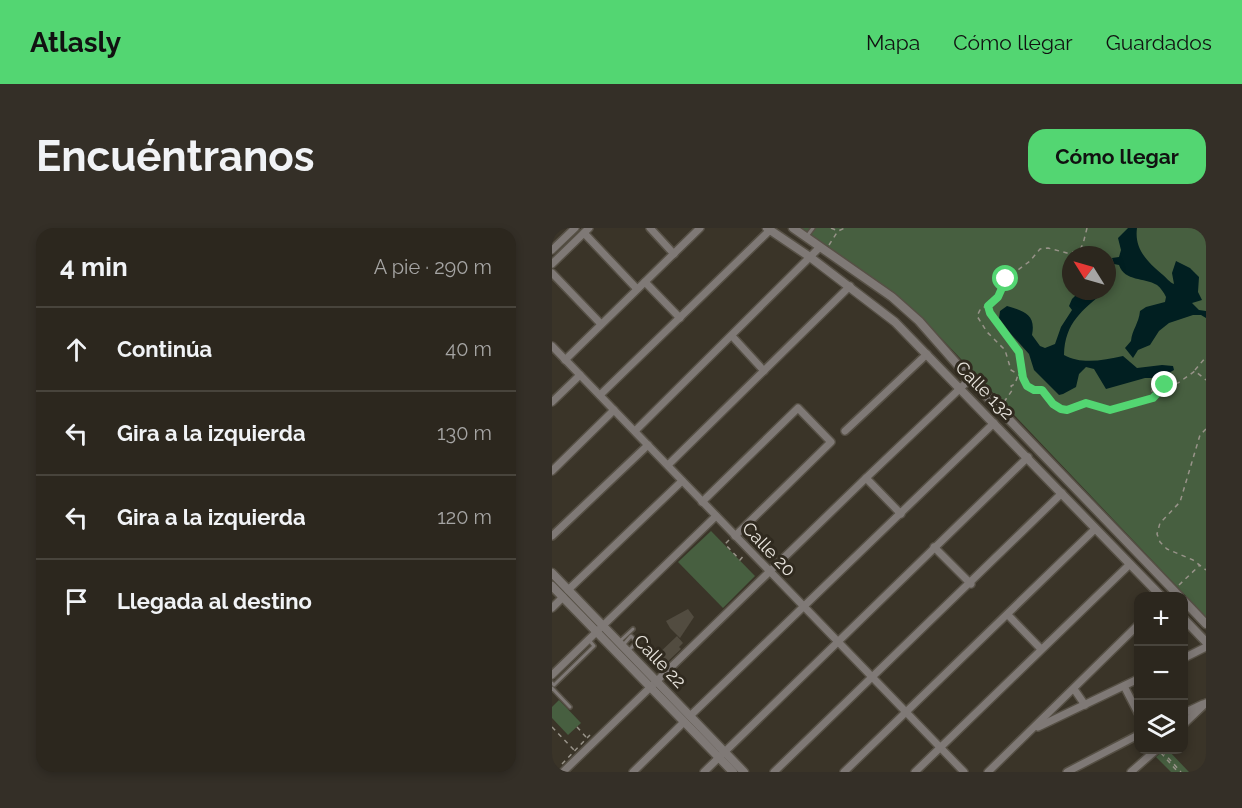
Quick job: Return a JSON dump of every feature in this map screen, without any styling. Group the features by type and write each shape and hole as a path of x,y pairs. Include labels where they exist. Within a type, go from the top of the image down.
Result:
{"street":[{"path":"552,250 575,228"},
{"path":"650,228 674,254"},
{"path":"565,360 700,228"},
{"name":"Calle 132","path":"793,228 892,297 919,321 970,379 1173,592"},
{"path":"600,395 769,229"},
{"name":"Calle 132","path":"769,229 850,286 895,322 1156,592"},
{"path":"552,264 586,231 637,289"},
{"path":"634,431 810,257 823,249"},
{"path":"552,273 602,324"},
{"path":"645,282 680,318"},
{"path":"668,465 850,286"},
{"path":"732,336 764,371"},
{"name":"Calle 20","path":"552,346 668,465 733,537 770,572 964,772"},
{"path":"845,431 927,354"},
{"path":"552,402 580,375"},
{"path":"563,769 970,379"},
{"path":"702,502 798,408 831,442 733,537"},
{"path":"552,471 614,410"},
{"path":"633,772 994,423"},
{"path":"552,536 648,445"},
{"path":"704,772 1028,457"},
{"path":"866,478 901,514"},
{"path":"552,608 682,481"},
{"path":"774,772 971,584 1062,493"},
{"path":"552,675 716,516"},
{"path":"844,772 1095,529"},
{"path":"934,548 971,584"},
{"path":"915,772 1130,564"},
{"name":"Calle 22","path":"552,573 566,594 687,719 744,772"},
{"name":"Calle 22","path":"552,586 566,594"},
{"path":"1188,605 1206,624"},
{"path":"1008,615 1041,649"},
{"path":"1188,624 1206,642"},
{"name":"Calle 22","path":"600,629 623,646 653,684"},
{"path":"988,772 1134,629"},
{"path":"1188,656 1206,647"},
{"path":"1034,728 1134,681"},
{"path":"1124,686 1134,705"},
{"path":"1074,689 1085,705"},
{"path":"1188,711 1206,702"},
{"path":"1188,720 1206,702"},
{"path":"1067,772 1134,737"},
{"name":"Calle 22","path":"722,754 733,772"},
{"path":"1131,772 1155,754"}],"lane":[{"path":"806,238 813,228"},
{"path":"623,646 633,629"},
{"path":"552,683 554,685 594,646 588,640"},
{"path":"552,688 570,707"}],"path":[{"path":"831,228 838,231"},
{"path":"823,249 838,231 845,228"},
{"path":"1087,228 1079,251 1066,253 1048,248 1037,251 1030,261 1006,279 998,297 988,306 981,308 977,316 991,337 1005,350 1011,370 1020,374 1030,389 1042,390 1053,404 1061,409 1067,410 1086,403 1110,410 1149,400 1156,396 1165,385"},
{"path":"988,306 996,324 1019,352 1020,374 1015,384 1011,386 1013,389 1004,402"},
{"path":"1149,400 1153,388 1182,381 1195,371 1206,357"},
{"path":"1195,371 1206,380"},
{"path":"1206,429 1200,435 1180,502 1160,523 1157,530 1158,538 1167,549 1206,570"},
{"path":"733,537 725,544 740,560 746,554"},
{"path":"1175,592 1200,565"},
{"path":"552,727 575,752"},
{"path":"577,727 587,738"},
{"path":"563,769 562,762 575,752 590,735 593,736"},
{"path":"1162,754 1180,772"}],"green space":[{"path":"799,228 1206,228 1206,617 1188,598 1188,592 1182,592 921,317"},
{"path":"711,531 755,576 723,608 678,562"},
{"path":"559,700 581,723 568,735 552,718 552,707"},
{"path":"1159,754 1172,754 1189,772 1171,772 1156,757"}],"water":[{"path":"1128,228 1137,228 1138,243 1143,255 1174,284 1172,273 1176,261 1190,268 1199,277 1198,292 1202,300 1192,303 1199,310 1206,311 1206,318 1193,315 1169,323 1159,331 1150,345 1138,350 1133,358 1125,348 1131,341 1140,311 1165,302 1166,297 1157,285 1130,277 1116,264 1116,257 1119,257 1121,250 1118,238"},
{"path":"1072,300 1095,300 1082,311 1071,326 1064,355 1086,361 1123,356 1137,368 1162,365 1173,366 1174,370 1160,378 1145,378 1106,389 1094,369 1086,367 1079,374 1076,387 1059,395 1034,370 1029,354 999,318 1000,311 1007,306 1024,312 1031,318 1032,335 1040,346 1045,348 1055,344 1061,327 1072,310 1069,306"}],"building":[{"path":"688,609 694,617 680,638 666,621"},
{"path":"677,636 683,643 679,647 681,649 663,666 655,657"}],"route":[{"path":"1006,279 1002,283 998,297 988,306 996,324 1019,352 1023,378 1030,389 1042,390 1053,404 1061,409 1067,410 1086,403 1110,410 1117,406 1145,402 1156,396 1165,385"}]}
